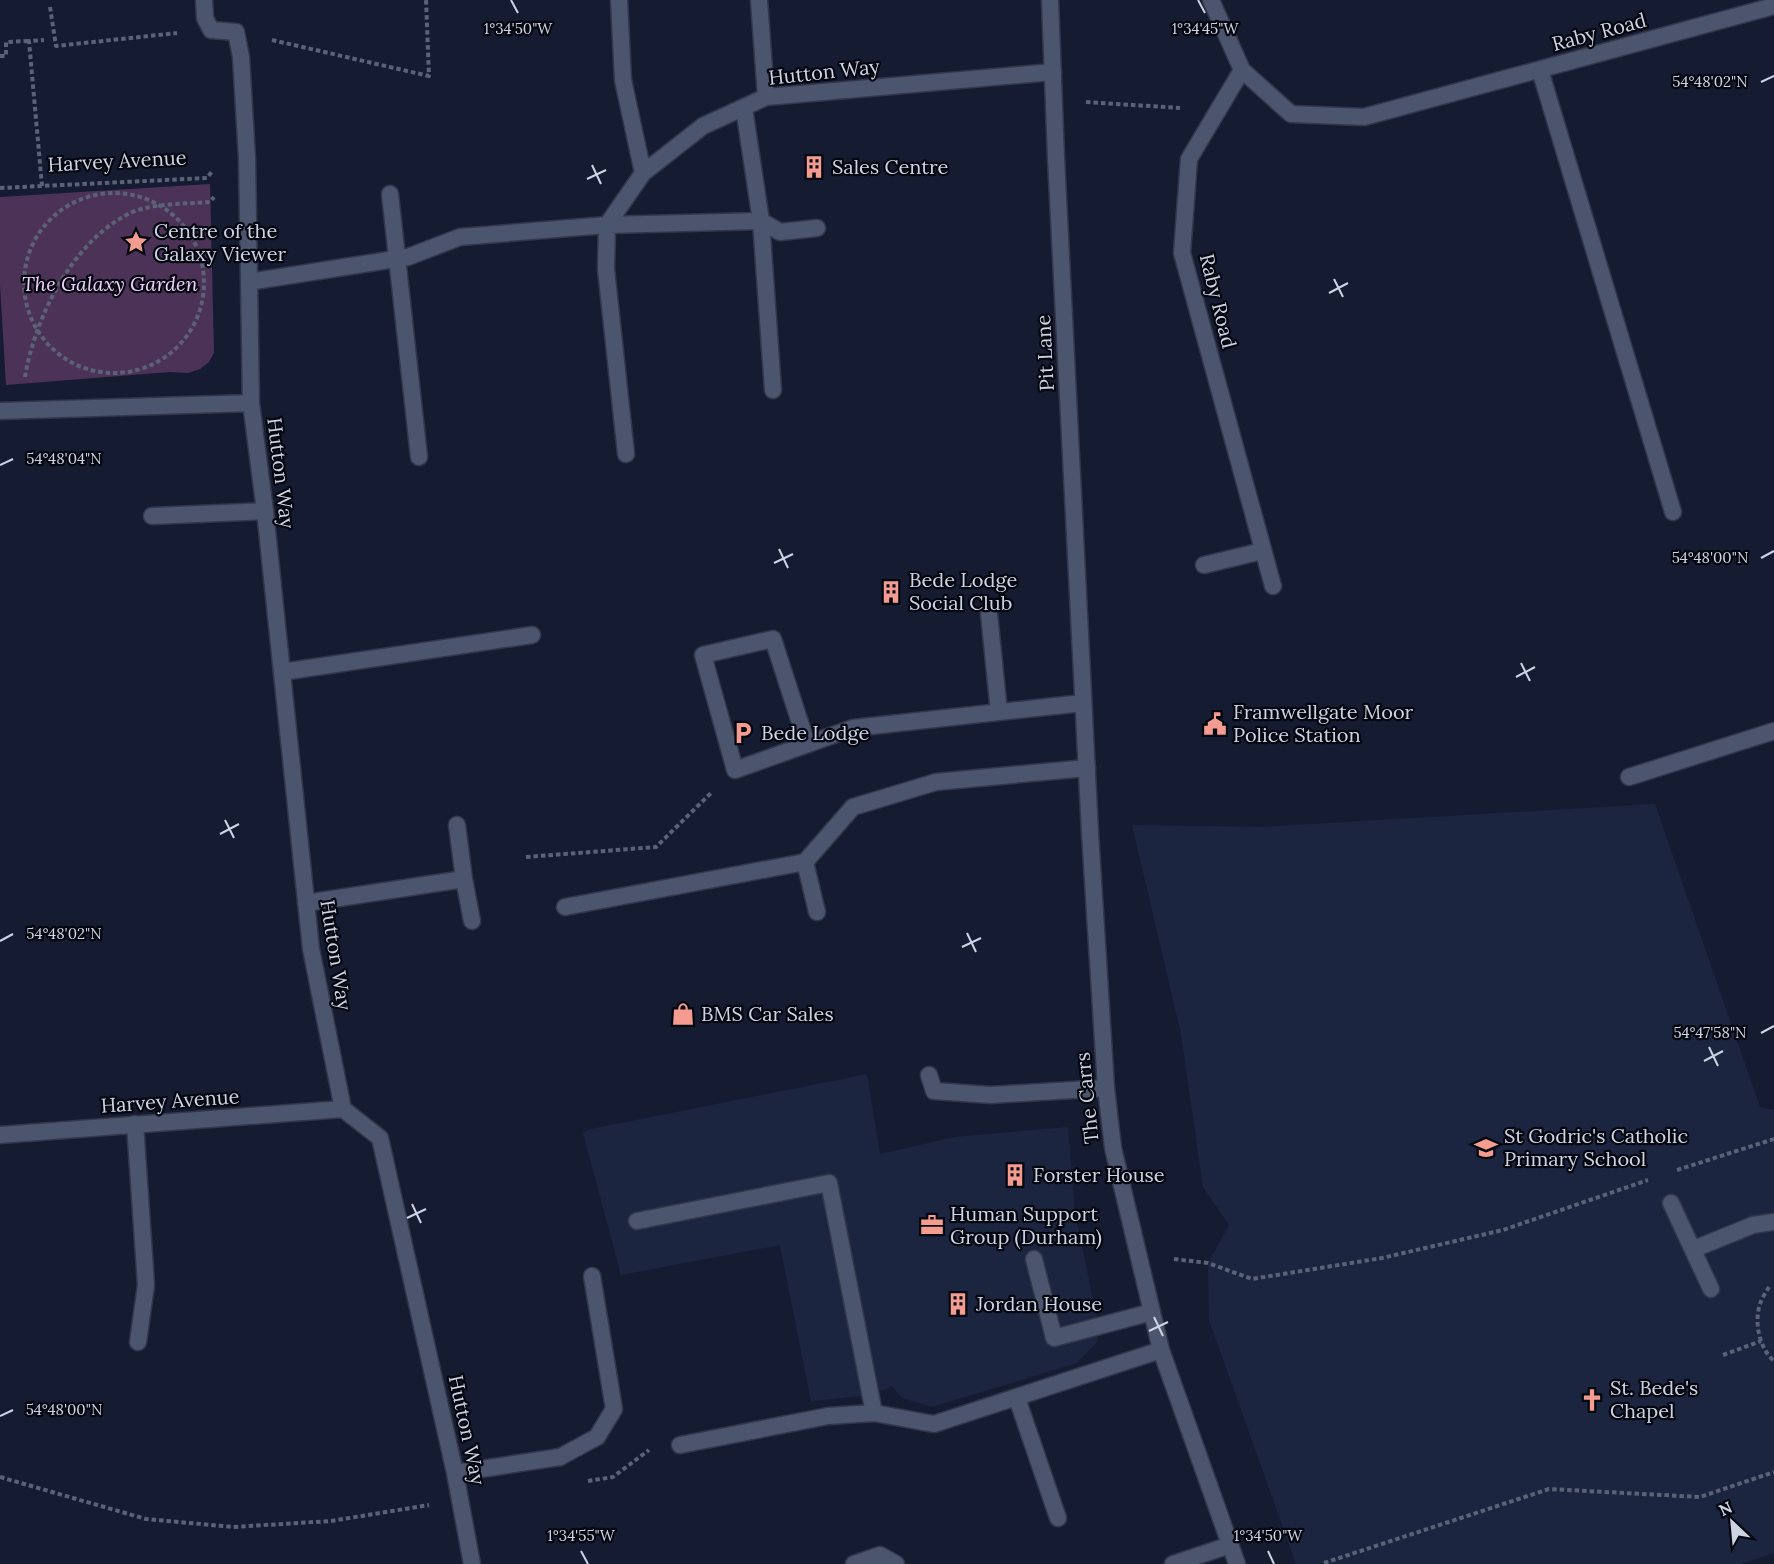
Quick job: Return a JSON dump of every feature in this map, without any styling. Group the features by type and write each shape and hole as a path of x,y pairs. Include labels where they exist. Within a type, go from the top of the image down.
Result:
{"street":[{"path":"204,0 206,18 211,30 236,32 241,57 247,158 249,282 408,257 460,237 608,225 761,221 780,232 817,228"},
{"path":"619,0 623,80 643,173"},
{"path":"759,0 766,97"},
{"name":"Pit Lane","path":"1050,0 1083,703"},
{"name":"Raby Road","path":"1211,0 1242,70 1291,114 1364,117 1774,6"},
{"name":"Raby Road","path":"1242,70 1189,159 1182,253 1273,586"},
{"name":"Raby Road","path":"1540,70 1673,512"},
{"name":"Hutton Way","path":"608,225 643,173 703,126 766,97 1053,72"},
{"path":"744,108 761,221 773,390"},
{"path":"390,194 419,457"},
{"path":"608,225 606,269 626,454"},
{"name":"Hutton Way","path":"249,282 251,403 265,511 311,950 343,1109 380,1138 455,1473 472,1564"},
{"path":"0,411 251,403"},
{"path":"152,516 265,511"},
{"path":"1204,565 1262,551"},
{"path":"989,614 999,712"},
{"path":"282,672 532,635"},
{"path":"807,744 773,639 703,655 735,770 853,728 1083,703"},
{"name":"The Carrs","path":"1083,703 1106,1088 1113,1148 1161,1350 1237,1564"},
{"path":"1629,777 1774,731"},
{"path":"565,907 805,862 853,807 936,782 1087,768"},
{"path":"457,825 472,921"},
{"path":"805,862 817,912"},
{"path":"306,903 464,879"},
{"path":"929,1075 933,1091 991,1095 1106,1088"},
{"name":"Harvey Avenue","path":"0,1136 343,1109"},
{"path":"135,1124 146,1285 138,1342"},
{"path":"637,1221 829,1183 874,1413"},
{"path":"1671,1203 1711,1289"},
{"path":"1694,1249 1753,1226 1774,1222"},
{"path":"1034,1259 1054,1338 1152,1312"},
{"path":"455,1473 560,1457 597,1437 614,1409 592,1276"},
{"path":"680,1445 828,1416 874,1413 934,1424 1161,1350"},
{"path":"1017,1398 1058,1518"},
{"path":"1173,1564 1230,1545"},
{"path":"854,1564 880,1555 896,1564"}],"path":[{"path":"236,32 429,76 426,0"},
{"path":"50,7 56,45 211,30"},
{"path":"0,56 6,56 6,42 44,40"},
{"path":"29,41 42,186"},
{"path":"1054,105 1094,101 1217,112"},
{"path":"26,411 24,383 29,356 54,291 74,261 99,233 129,213 160,206 210,202 247,158"},
{"name":"Harvey Avenue","path":"0,188 207,178 213,169"},
{"path":"118,193 140,197 160,206 178,220 192,238 201,260 204,282 201,305 193,327 179,345 161,360 140,369 117,373 94,371 72,363 53,350 38,332 28,313 24,291 25,270 30,248 41,229 56,213 75,201 96,194 118,193"},
{"path":"526,857 656,847 735,770"},
{"path":"1137,1254 1208,1263 1252,1279 1382,1257 1503,1230 1662,1174 1774,1139"},
{"path":"1662,1174 1671,1203"},
{"path":"1769,1287 1760,1304 1757,1322 1761,1341 1774,1361"},
{"path":"1723,1355 1761,1341"},
{"path":"578,1482 613,1477 650,1450 680,1445"},
{"path":"1324,1563 1548,1489 1700,1497 1774,1472"},
{"name":"Hutton Way","path":"0,1477 146,1519 233,1527 331,1521 460,1500"}],"shaded area":[{"name":"St Godric's Catholic Primary School","path":"1655,804 1760,1107 1774,1110 1774,1553 1741,1564 1296,1564 1209,1320 1208,1263 1229,1225 1203,1187 1181,1034 1132,825 1263,827"},
{"path":"867,1074 880,1154 955,1137 1068,1127 1075,1213 1097,1318 1098,1341 1077,1363 932,1407 902,1398 892,1386 871,1395 811,1401 780,1245 621,1275 583,1133 591,1129"}],"green space":[{"name":"The Galaxy Garden","path":"210,184 214,353 209,362 200,369 188,373 170,372 6,385 0,285 0,197"}],"place":[{"name":"Sales Centre","path":"814,167"},
{"name":"Centre of the Galaxy Viewer","path":"136,242"},
{"name":"Bede Lodge Social Club","path":"891,592"},
{"name":"Framwellgate Moor Police Station","path":"1215,724"},
{"name":"Bede Lodge","path":"743,733"},
{"name":"BMS Car Sales","path":"683,1014"},
{"name":"St Godric's Catholic Primary School","path":"1486,1148"},
{"name":"Forster House","path":"1015,1175"},
{"name":"Human Support Group (Durham)","path":"932,1225"},
{"name":"Jordan House","path":"958,1304"},
{"name":"St. Bede's Chapel","path":"1592,1400"}]}
